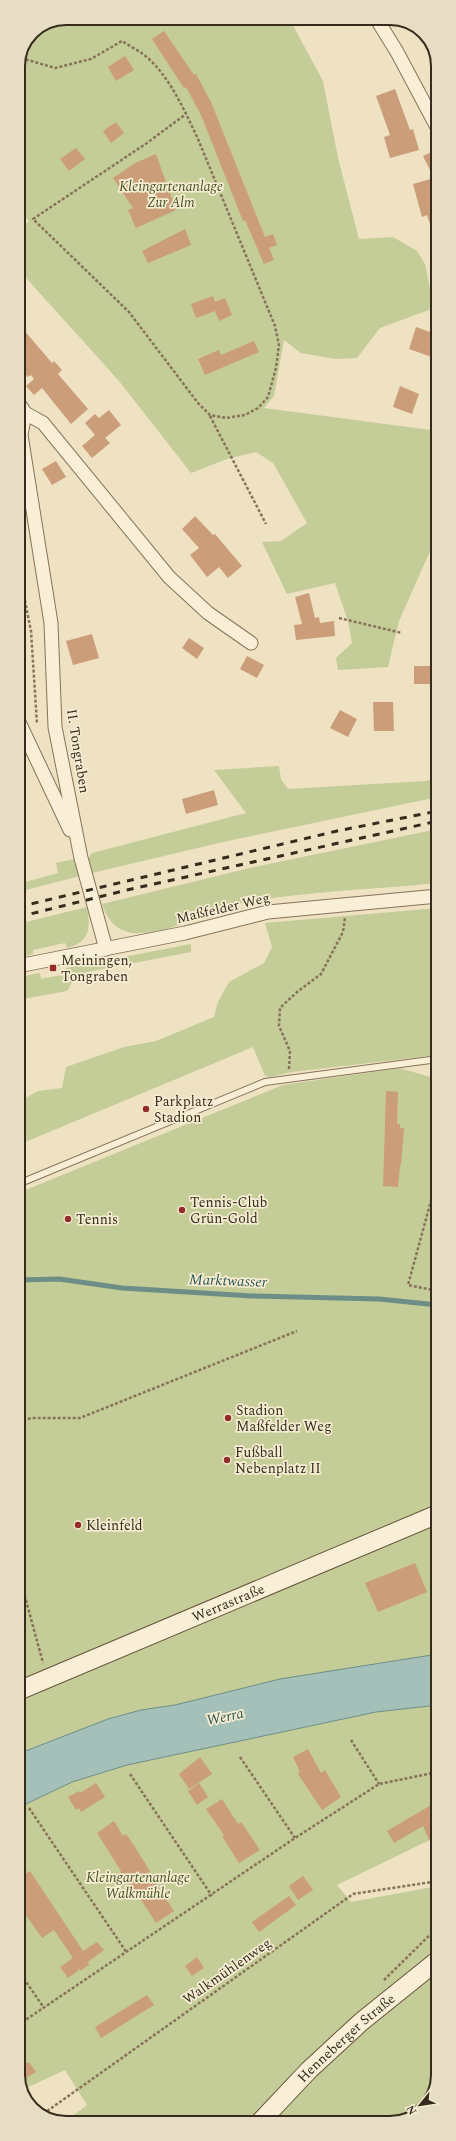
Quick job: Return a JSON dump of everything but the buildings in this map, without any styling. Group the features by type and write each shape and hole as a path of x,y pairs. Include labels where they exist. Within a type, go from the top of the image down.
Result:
{"street":[{"path":"380,25 397,52 431,115"},
{"name":"II. Tongraben","path":"25,411 43,423 169,577 208,614 251,643"},
{"name":"II. Tongraben","path":"25,460 51,623 55,727 81,858 106,949"},
{"path":"25,734 59,803 81,858"},
{"name":"Maßfelder Weg","path":"25,965 185,933 268,912 431,897"},
{"name":"Werrastraße","path":"25,1688 431,1517"},
{"name":"Henneberger Straße","path":"266,2116 309,2070 360,2022 431,1966"}],"lane":[{"path":"25,1181 265,1082 431,1060"}],"path":[{"path":"26,59 55,68 92,59 122,41 149,59 168,83 186,114 198,139 275,326 279,345 268,397 258,408 245,415 226,418 210,415"},
{"path":"186,114 147,143 33,219 129,312 198,403 210,415 266,524"},
{"path":"339,618 402,634"},
{"path":"288,1078 290,1051 279,1026 280,1008 297,992 321,974 343,932 346,905"},
{"path":"431,1201 408,1285 431,1290"},
{"path":"25,1420 32,1418 80,1418 297,1331"},
{"path":"25,1597 45,1670 50,1677"},
{"path":"352,1740 379,1784"},
{"path":"240,1756 295,1838"},
{"path":"25,2020 212,1896 295,1838 379,1784 431,1773"},
{"path":"130,1774 212,1896"},
{"path":"30,1808 127,1953"},
{"name":"Walkmühlenweg","path":"47,2111 353,1894 431,1882"},
{"path":"389,1974 431,1935"},
{"path":"25,1980 44,2008"}],"green space":[{"name":"Kleingartenanlage Zur Alm","path":"66,25 293,25 323,81 338,158 359,239 393,237 417,251 425,264 431,293 431,309 380,328 357,358 336,359 301,353 284,340 274,396 264,408 431,430 431,549 399,621 388,667 338,670 336,658 352,643 348,621 335,583 287,594 262,542 281,541 307,523 273,463 256,452 227,459 191,473 119,381 25,277 25,224 29,221 25,217 25,66 28,50 37,37 43,32 50,28"},
{"path":"279,766 281,779 288,789 431,780 431,798 223,842 92,873 88,859 92,853 246,813 214,770"},
{"path":"431,830 431,884 257,900 232,905 171,928 146,933 127,932 117,927 107,915 102,904 254,867"},
{"path":"74,859 80,876 25,890 25,882 58,873 56,863"},
{"path":"87,907 89,921 87,933 80,942 75,945 67,948 65,943 33,950 33,954 25,956 25,922"},
{"path":"431,909 431,1056 292,1072 270,1077 265,1076 253,1047 25,1142 25,1098 38,1091 62,1088 66,1067 124,1047 156,1041 214,1017 218,1002 229,982 264,963 272,947 265,923"},
{"path":"191,944 191,952 77,974 67,991 25,999 25,976 40,973 41,979 66,974 66,968"},
{"name":"Stadion Maßfelder Weg","path":"399,1068 431,1077 431,1655 280,1679 175,1705 141,1710 108,1719 25,1751 25,1190 283,1085"},
{"name":"Kleingartenanlage Walkmühle","path":"431,1706 431,1839 337,1885 351,1902 431,1887 431,2075 428,2091 421,2102 408,2112 396,2116 72,2116 87,2105 65,2070 27,2088 25,2081 25,1805 72,1782 127,1765 376,1712"}],"water":[{"name":"Werra","path":"431,1655 431,1706 376,1712 127,1765 72,1782 25,1805 25,1751 108,1719 141,1710 175,1705 280,1679"}],"waterway":[{"name":"Marktwasser","path":"25,1280 59,1279 122,1288 252,1296 379,1299 431,1304"}],"railway":[{"path":"25,905 337,831 431,812"},
{"path":"25,915 127,890 431,823"}],"place":[{"name":"Meiningen, Tongraben","path":"53,968"},
{"name":"Parkplatz Stadion","path":"146,1109"},
{"name":"Tennis-Club Grün-Gold","path":"182,1210"},
{"name":"Tennis","path":"68,1219"},
{"name":"Stadion Maßfelder Weg","path":"228,1418"},
{"name":"Fußball Nebenplatz II","path":"227,1460"},
{"name":"Kleinfeld","path":"78,1525"}]}
